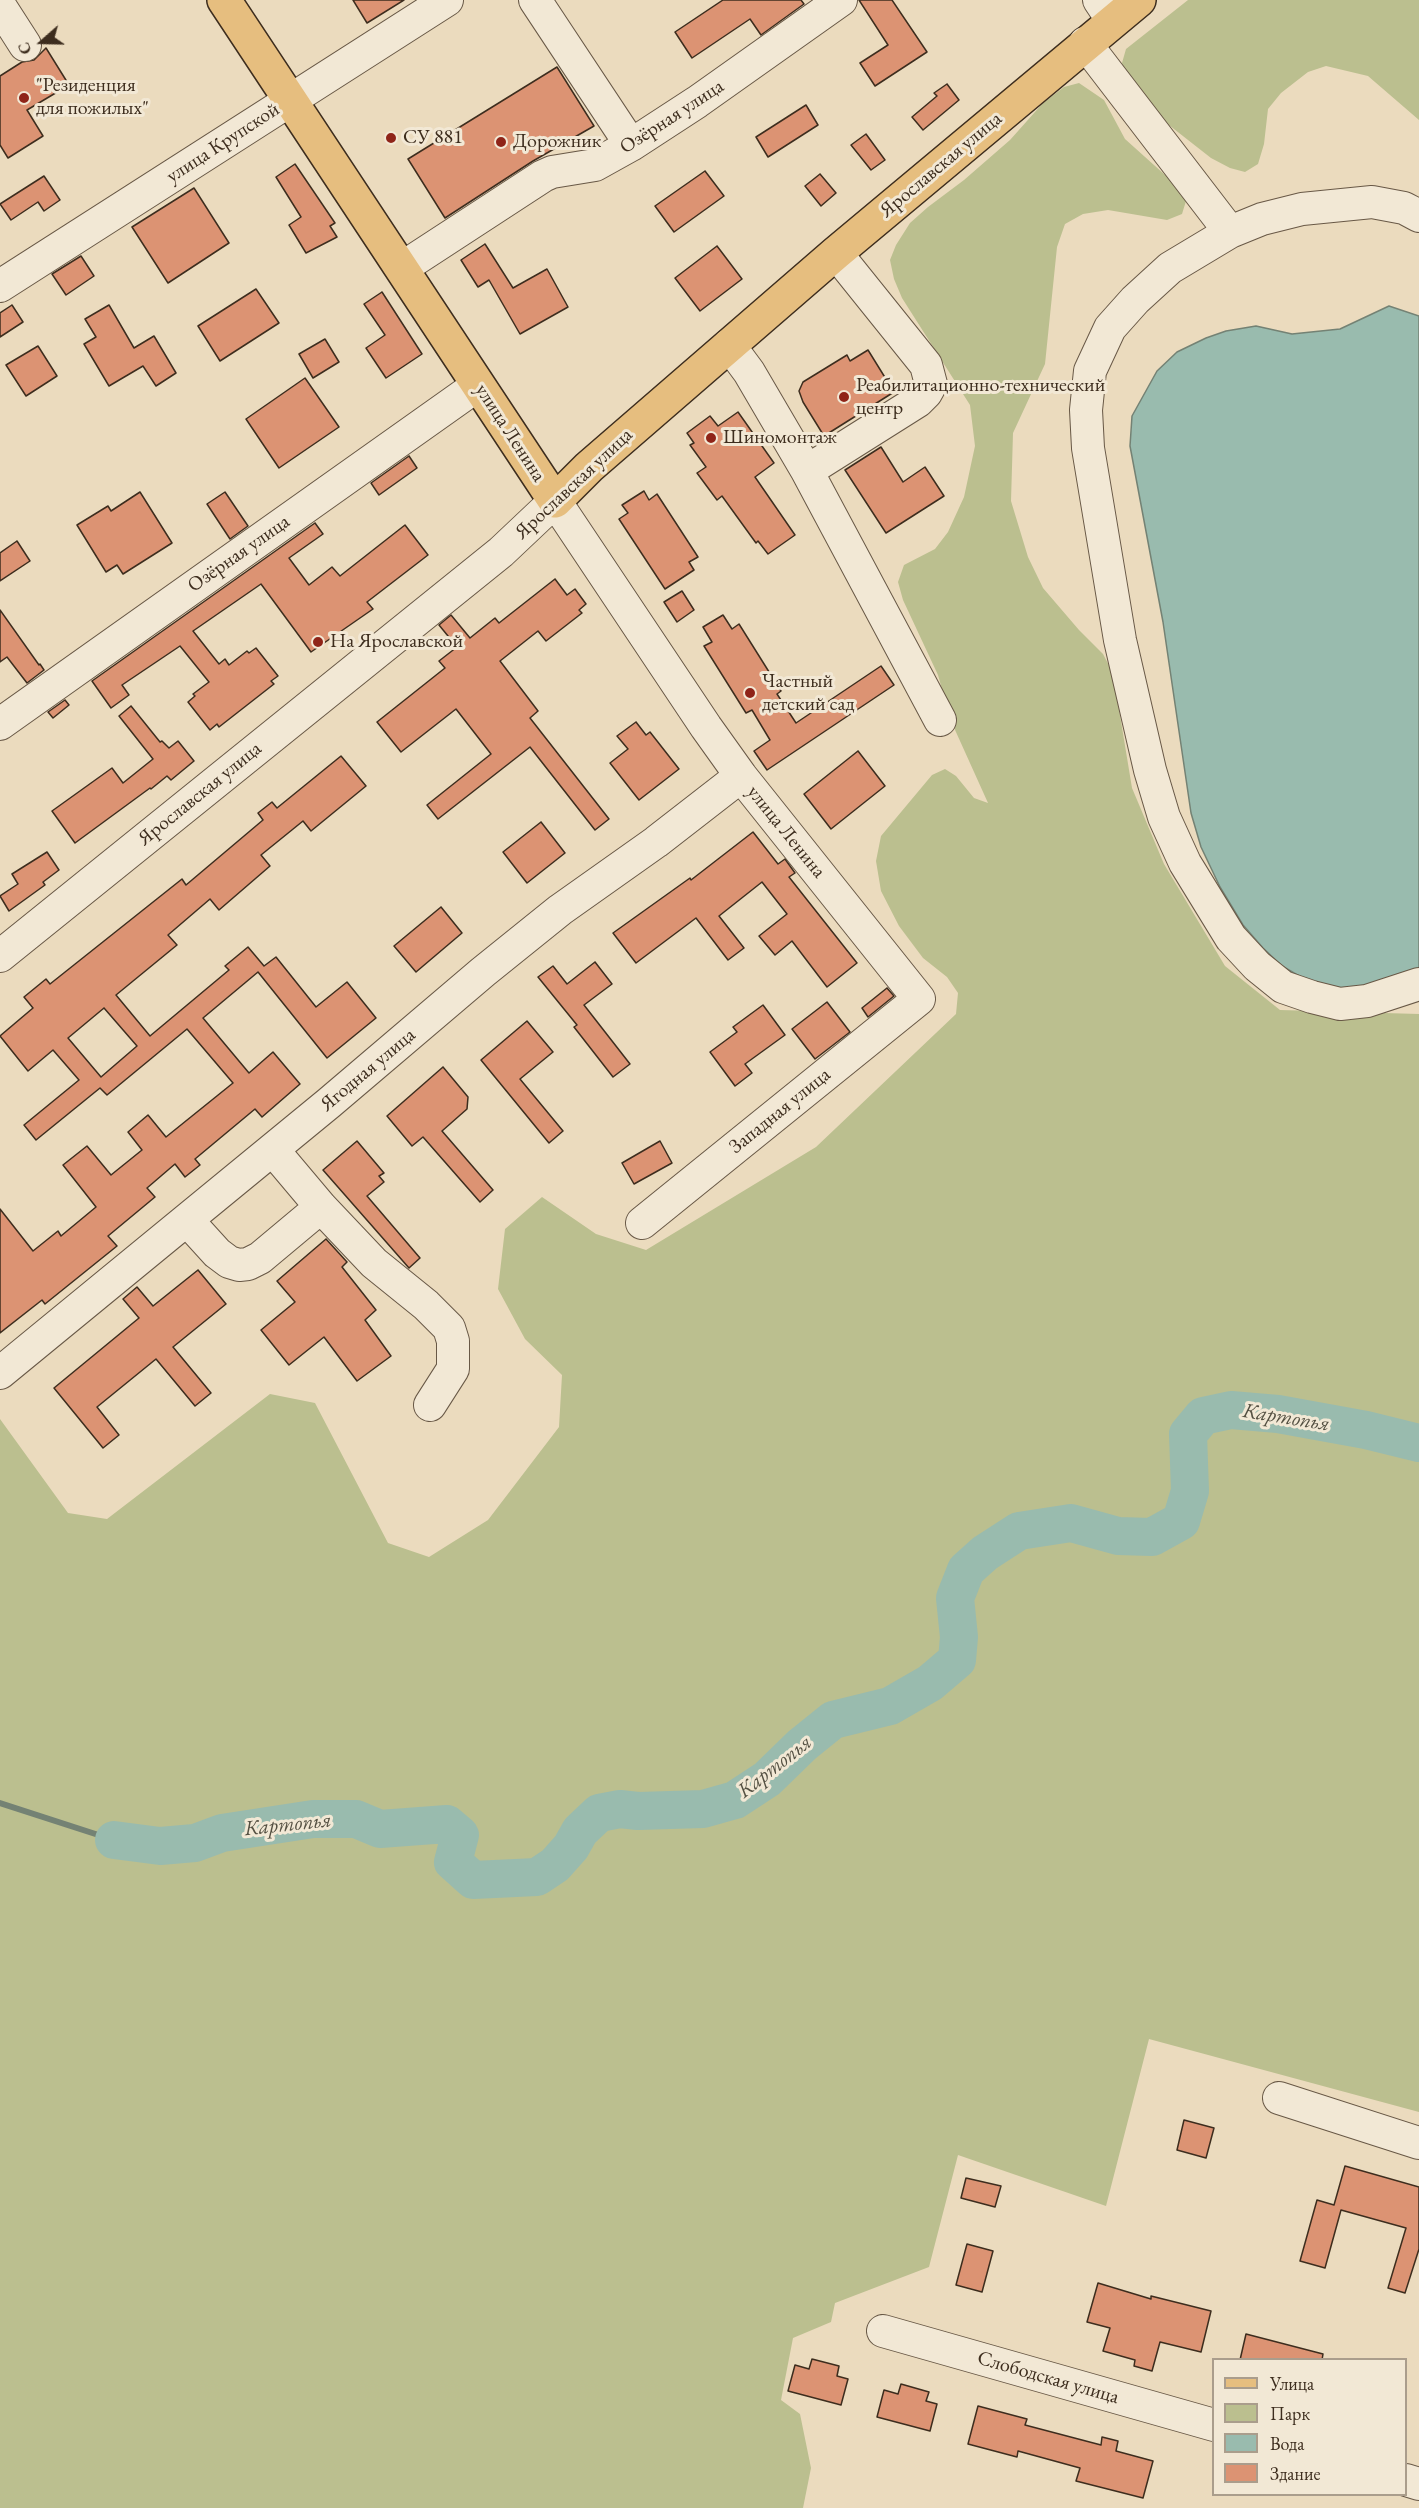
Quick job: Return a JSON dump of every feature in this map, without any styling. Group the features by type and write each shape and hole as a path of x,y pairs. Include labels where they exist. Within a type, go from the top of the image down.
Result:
{"main road":[{"name":"улица Ленина","path":"224,0 555,501"},
{"name":"Ярославская улица","path":"555,501 589,468 729,345 1085,43 1106,10 1139,0"}],"street":[{"name":"улица Крупской","path":"0,286 447,0"},
{"path":"535,0 631,145"},
{"name":"Озёрная улица","path":"402,268 543,176 552,172 594,165 631,145 698,102 841,0"},
{"path":"0,6 25,45"},
{"path":"1085,43 1230,232"},
{"path":"1419,216 1404,208 1372,202 1302,209 1262,219 1230,232 1170,268 1135,300 1110,328 1090,371 1086,410 1088,448 1119,640 1150,770 1164,817 1185,863 1231,938 1257,966 1283,987 1340,1004 1367,1001 1419,984"},
{"path":"807,471 918,401 931,384 926,365 836,253"},
{"path":"729,345 749,372 807,471 940,720"},
{"name":"Озёрная улица","path":"0,724 478,385"},
{"name":"улица Ленина","path":"555,501 741,776 919,999"},
{"name":"Ярославская улица","path":"0,956 501,552 555,501"},
{"name":"Ягодная улица","path":"0,1373 273,1150 483,972 560,910 656,842 741,776"},
{"name":"Западная улица","path":"642,1223 919,999"},
{"path":"273,1150 321,1207 374,1263 426,1305 449,1328 453,1341 453,1369 430,1405"},
{"path":"187,1220 217,1253 229,1262 239,1265 248,1264 260,1258 321,1207"},
{"path":"1280,2098 1419,2142"},
{"name":"Слободская улица","path":"883,2331 1212,2424"}],"green space":[{"path":"1188,0 1419,0 1419,120 1368,76 1326,66 1308,72 1281,93 1268,109 1264,144 1258,164 1245,172 1230,168 1211,158 1151,111 1125,76 1122,63 1126,49"},
{"path":"1079,83 1104,100 1125,139 1174,183 1186,201 1182,214 1167,220 1108,210 1083,214 1065,224 1057,247 1045,364 1013,433 1011,501 1028,557 1043,588 1103,654 1113,673 1132,788 1164,864 1225,966 1280,1010 1419,1014 1419,2112 1149,2039 1106,2206 958,2155 929,2267 835,2303 831,2322 793,2338 781,2400 800,2414 811,2468 803,2508 0,2508 0,1419 68,1513 107,1519 270,1394 315,1403 388,1543 429,1557 488,1520 559,1427 562,1375 525,1339 498,1289 505,1229 542,1197 596,1234 646,1250 816,1147 956,1014 958,993 947,977 923,958 899,926 881,891 876,861 881,836 932,775 945,769 956,776 974,798 988,803 951,721 938,675 903,600 898,582 904,565 935,549 948,532 964,497 975,446 970,405 902,298 894,279 890,260 896,245 910,223 1010,140 1043,103 1064,87"}],"water":[{"path":"1389,306 1419,316 1419,972 1391,985 1333,989 1306,980 1282,966 1263,948 1243,925 1220,887 1201,847 1191,813 1163,622 1130,446 1132,416 1157,371 1177,352 1206,338 1226,331 1256,326 1292,334 1340,329"}],"building":[{"path":"353,0 404,0 367,23"},
{"path":"723,0 801,0 804,4 761,35 750,19 692,58 675,32"},
{"path":"859,0 892,0 927,52 875,86 860,63 888,45"},
{"name":"\"Резиденция для пожилых\"","path":"46,48 69,85 27,110 43,136 8,158 0,145 0,76 22,62 34,60"},
{"name":"Дорожник","path":"557,67 594,126 533,161 445,218 408,159"},
{"path":"947,84 959,100 923,130 912,117 937,96 934,93"},
{"path":"806,105 818,125 768,157 756,137"},
{"path":"866,134 885,160 871,170 851,145"},
{"path":"295,164 335,223 330,226 337,237 306,253 289,225 301,217 276,177"},
{"path":"705,171 724,196 674,232 655,206"},
{"path":"820,174 836,193 821,206 805,186"},
{"path":"44,176 60,200 44,211 38,202 11,220 0,204"},
{"path":"194,188 229,243 168,283 132,227"},
{"path":"485,244 513,288 547,269 568,307 520,334 489,280 478,287 461,260"},
{"path":"717,246 742,279 700,311 675,278"},
{"path":"81,256 94,276 66,295 52,274"},
{"path":"256,289 279,323 220,361 198,326"},
{"path":"382,292 422,354 386,378 366,348 385,335 364,304"},
{"path":"12,305 23,322 0,337 0,313"},
{"path":"109,305 134,348 154,336 176,373 156,386 143,366 109,386 84,344 96,337 85,319"},
{"path":"325,339 339,362 313,378 299,354"},
{"path":"38,346 57,376 26,396 6,365"},
{"name":"Реабилитационно-технический центр","path":"868,350 894,392 824,436 803,402 799,391 803,382 847,355 850,361"},
{"path":"305,378 339,427 279,468 246,419"},
{"path":"738,412 774,463 755,477 795,535 768,554 758,541 756,543 722,496 717,500 697,473 706,467 690,445 694,443 687,433 710,416 718,426"},
{"path":"881,447 903,482 925,467 944,496 886,533 845,470"},
{"path":"409,456 417,468 379,495 371,483"},
{"path":"644,491 649,500 657,494 698,557 689,562 694,570 665,589 619,519 628,513 622,505"},
{"path":"140,492 172,543 123,574 117,565 106,572 77,525 108,506 111,511"},
{"path":"225,492 248,526 230,539 207,504"},
{"path":"315,523 323,534 289,558 309,585 332,567 340,576 405,525 428,555 367,602 373,609 311,652 261,584 193,631 219,664 225,659 229,665 247,651 249,653 256,648 278,676 271,681 274,684 219,727 217,724 210,730 188,702 195,696 193,694 209,682 180,646 122,685 129,695 111,708 92,681"},
{"path":"17,541 30,561 0,581 0,553"},
{"path":"555,579 567,595 575,589 586,604 579,610 582,613 546,641 538,631 500,661 538,711 530,718 609,819 595,830 530,747 438,819 427,805 491,754 456,709 401,752 377,722 445,668 439,661 457,647 439,625 451,615 470,638 495,618 499,623"},
{"path":"682,591 694,610 677,622 664,602"},
{"path":"0,610 44,670 27,683 7,657 0,662"},
{"path":"723,615 732,629 739,624 781,691 777,694 796,723 881,666 894,685 767,770 754,751 770,740 752,710 746,713 704,646 712,642 703,627"},
{"path":"65,700 69,705 53,718 48,712"},
{"path":"131,706 160,742 162,741 169,748 178,741 194,761 171,780 167,776 75,843 52,811 112,768 123,783 153,759 119,716"},
{"path":"636,722 646,735 650,732 679,769 639,800 610,763 628,749 617,736"},
{"path":"858,751 885,786 831,829 804,794"},
{"path":"341,756 366,786 311,831 303,821 261,855 270,866 219,910 210,899 168,935 177,945 116,995 150,1036 229,970 225,966 248,947 264,966 276,957 316,1007 347,982 376,1018 327,1058 258,972 203,1018 249,1073 273,1052 300,1084 262,1117 255,1109 195,1159 200,1165 185,1177 175,1164 147,1188 155,1197 108,1236 117,1246 45,1304 42,1300 0,1333 0,1209 33,1251 58,1231 61,1236 96,1207 63,1165 87,1146 111,1175 142,1150 128,1132 148,1115 166,1137 233,1083 187,1029 107,1095 100,1088 36,1140 24,1125 79,1080 53,1050 28,1071 0,1036 33,1008 24,997 46,979 50,984 182,879 186,885 263,820 258,813 272,802 277,808","holes":["104,1008 137,1046 101,1077 68,1038"]},
{"path":"541,822 565,853 527,883 503,852"},
{"path":"753,832 778,864 785,859 795,873 789,877 857,963 827,987 792,941 775,955 759,936 787,914 762,882 719,916 744,948 728,960 696,918 636,963 613,933 690,878 691,880"},
{"path":"47,852 59,870 43,882 45,885 9,911 0,896 18,884 12,874"},
{"path":"441,907 462,933 416,972 394,946"},
{"path":"595,962 612,984 584,1005 630,1064 613,1077 574,1027 577,1025 538,977 553,966 567,984"},
{"path":"887,988 894,996 868,1017 862,1008"},
{"path":"827,1002 850,1032 815,1059 792,1029"},
{"path":"763,1005 785,1035 745,1064 752,1073 735,1086 710,1052 737,1032 733,1027"},
{"path":"527,1021 553,1052 520,1079 563,1131 549,1143 481,1060"},
{"path":"443,1067 468,1097 467,1109 442,1131 493,1190 480,1202 423,1137 412,1146 387,1116"},
{"path":"357,1141 384,1173 379,1176 384,1182 367,1196 420,1258 409,1268 323,1170"},
{"path":"660,1141 672,1163 634,1184 622,1163"},
{"path":"326,1239 347,1262 342,1267 376,1310 365,1320 391,1356 357,1381 324,1337 289,1365 261,1330 295,1302 277,1281"},
{"path":"198,1270 226,1304 173,1347 211,1393 195,1406 156,1359 97,1407 119,1435 103,1448 54,1388 139,1318 123,1299 137,1287 153,1306"},
{"path":"1184,2120 1214,2128 1206,2158 1177,2150"},
{"path":"1345,2166 1419,2187 1419,2249 1405,2293 1388,2288 1406,2228 1341,2210 1325,2268 1300,2261 1317,2200 1334,2205"},
{"path":"966,2178 1001,2186 995,2207 961,2198"},
{"path":"967,2244 993,2251 982,2292 956,2285"},
{"path":"1098,2283 1151,2299 1151,2296 1211,2311 1201,2352 1160,2342 1152,2371 1134,2366 1135,2360 1103,2351 1110,2328 1087,2322"},
{"path":"1246,2334 1323,2354 1322,2358 1240,2358"},
{"path":"812,2359 839,2366 837,2376 848,2379 841,2405 788,2391 795,2365 809,2369"},
{"path":"901,2384 929,2392 926,2401 937,2404 930,2431 877,2417 884,2390 898,2394"},
{"path":"978,2406 1027,2419 1025,2425 1101,2445 1102,2437 1118,2441 1116,2451 1153,2461 1143,2498 1076,2481 1080,2468 1018,2451 1017,2457 968,2444"}],"waterway":[{"name":"Картопья","path":"114,1840 160,1846 195,1843 222,1833 313,1819 356,1819 380,1829 447,1824 460,1835 453,1862 473,1880 537,1877 555,1865 571,1847 580,1831 599,1813 620,1809 638,1811 703,1809 735,1800 767,1779 802,1745 833,1720 890,1706 930,1683 957,1660 959,1637 955,1598 966,1570 985,1553 1019,1531 1071,1523 1118,1536 1152,1537 1181,1521 1190,1491 1188,1434 1203,1416 1231,1410 1278,1414 1366,1430 1419,1443"},
{"name":"Картопья","path":"0,1803 114,1840"}],"place":[{"name":"\"Резиденция для пожилых\"","path":"24,98"},
{"name":"СУ 881","path":"391,138"},
{"name":"Дорожник","path":"501,142"},
{"name":"Реабилитационно-технический центр","path":"844,397"},
{"name":"Шиномонтаж","path":"711,438"},
{"name":"На Ярославской","path":"318,642"},
{"name":"Частный детский сад","path":"750,693"}]}
